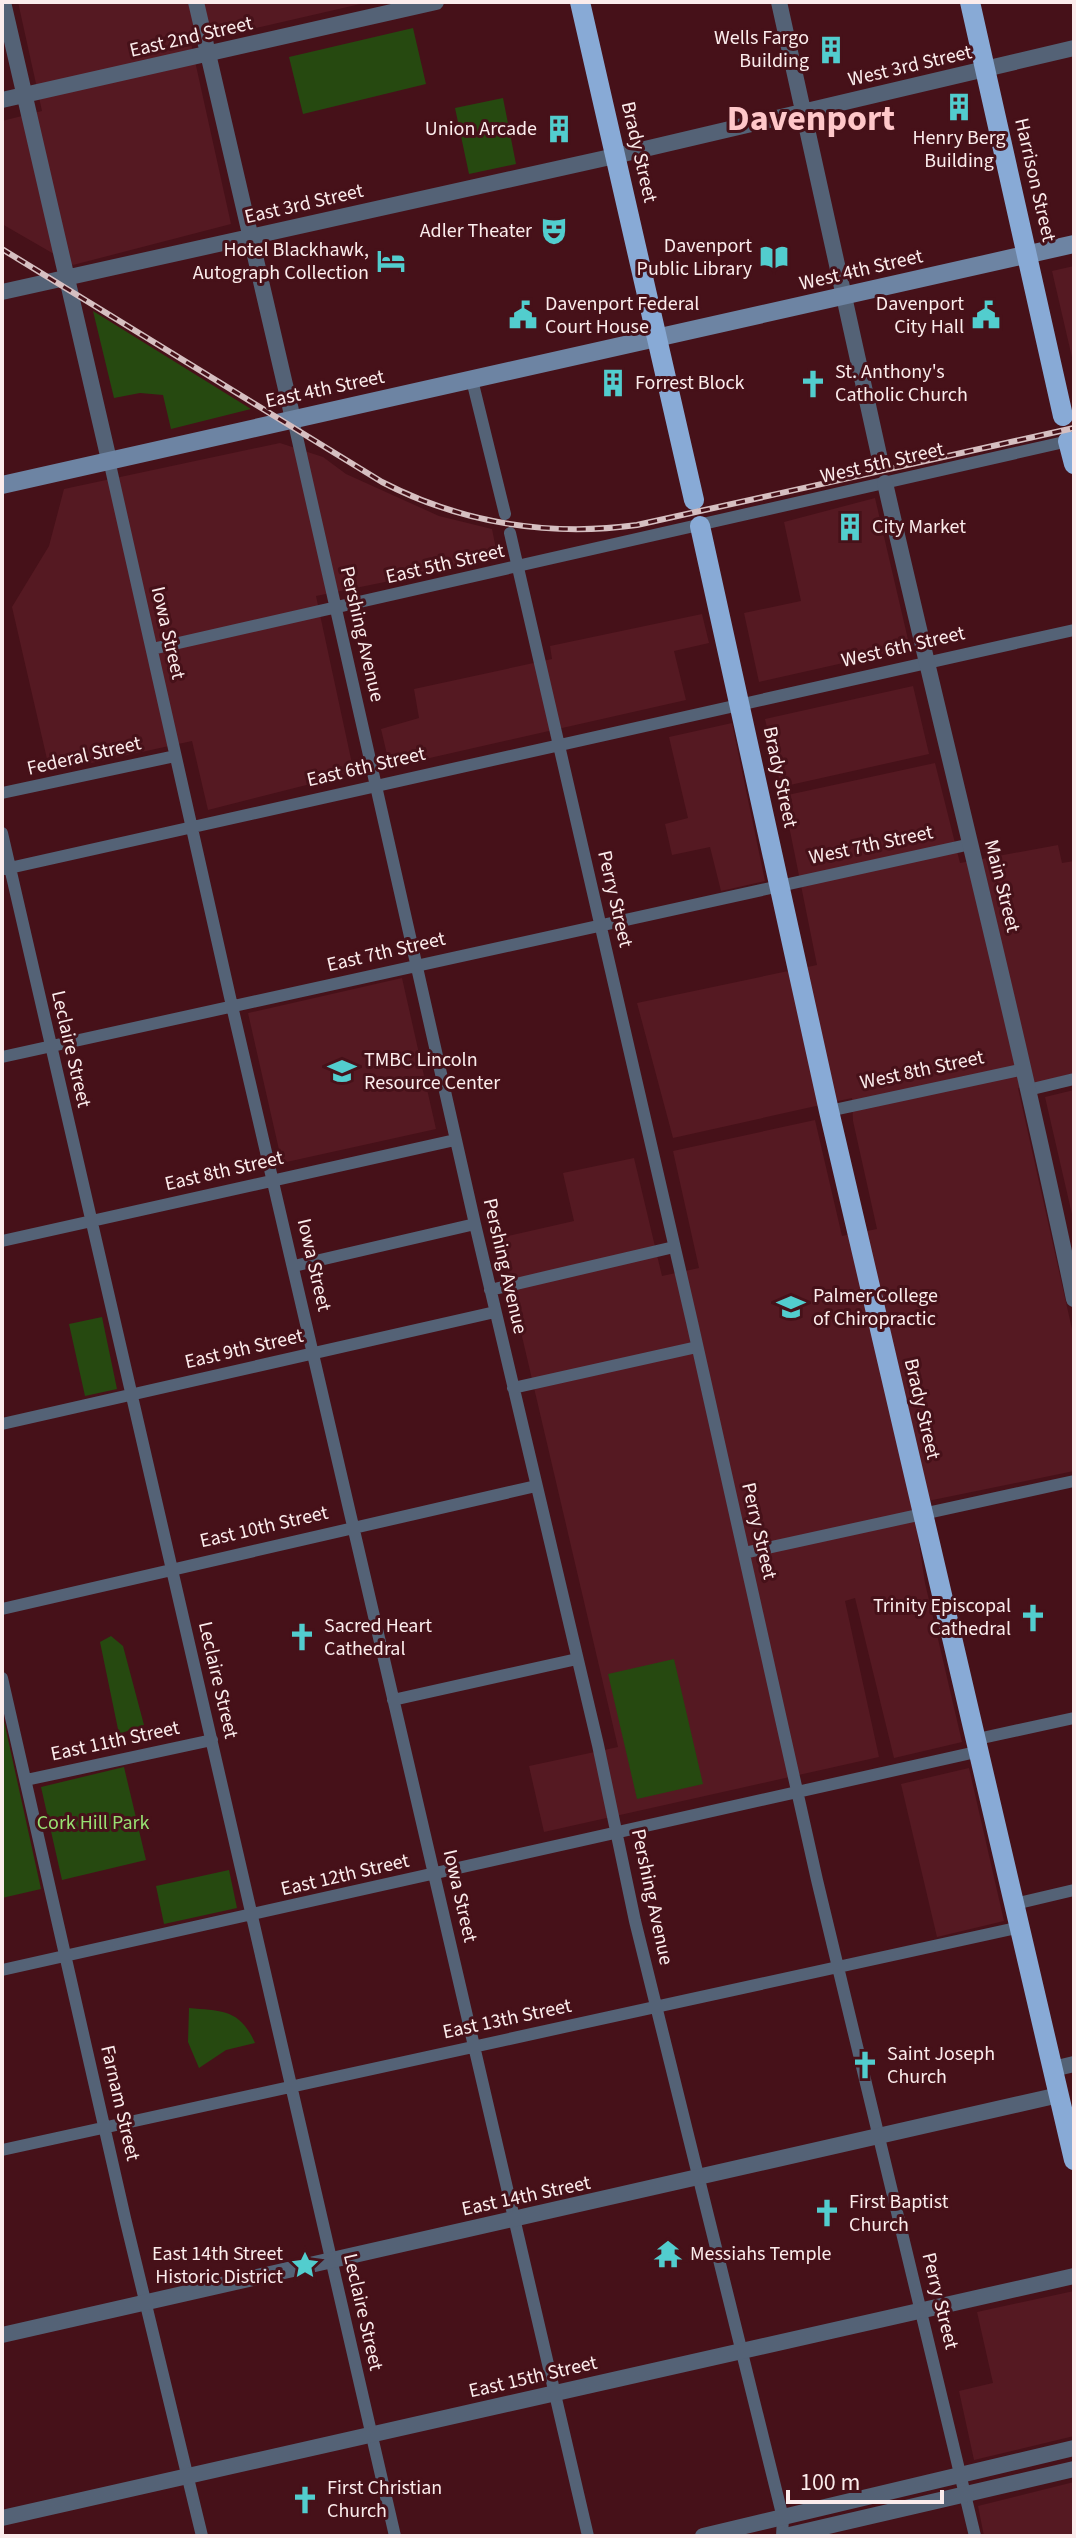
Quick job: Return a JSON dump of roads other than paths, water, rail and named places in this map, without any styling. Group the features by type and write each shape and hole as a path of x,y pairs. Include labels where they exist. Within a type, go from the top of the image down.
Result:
{"highway":[{"name":"Brady Street","path":"580,2 694,500"},
{"name":"Harrison Street","path":"970,2 1063,416"},
{"path":"1071,440 1074,464"},
{"name":"Brady Street","path":"700,526 829,1111 1074,2160"}],"main road":[{"name":"West 4th Street","path":"658,338 1074,244"},
{"name":"East 4th Street","path":"2,485 658,338"}],"street":[{"name":"Iowa Street","path":"3,2 232,1006 588,2536"},
{"name":"Pershing Avenue","path":"196,2 656,2007 743,2350 783,2518 784,2536"},
{"name":"East 2nd Street","path":"2,100 392,7 436,2"},
{"path":"779,2 881,464"},
{"name":"West 3rd Street","path":"615,156 1074,48"},
{"name":"East 3rd Street","path":"2,292 615,156"},
{"path":"472,380 505,514"},
{"name":"West 5th Street","path":"700,526 1071,440"},
{"name":"Main Street","path":"885,483 1024,1069 1074,1299"},
{"name":"East 5th Street","path":"152,649 700,526"},
{"name":"Perry Street","path":"510,533 837,1967 975,2536"},
{"name":"West 6th Street","path":"740,704 1074,630"},
{"name":"East 6th Street","path":"6,869 740,704"},
{"name":"Federal Street","path":"2,793 175,756"},
{"name":"Leclaire Street","path":"2,833 6,869 92,1221 395,2536"},
{"name":"West 7th Street","path":"780,886 971,844"},
{"name":"East 7th Street","path":"2,1057 780,886"},
{"name":"West 8th Street","path":"829,1111 1024,1069"},
{"path":"1028,1090 1074,1079"},
{"name":"East 8th Street","path":"2,1241 455,1140"},
{"path":"294,1266 475,1224"},
{"path":"490,1290 674,1247"},
{"name":"East 9th Street","path":"2,1424 495,1312"},
{"path":"513,1388 697,1347"},
{"path":"744,1553 1074,1481"},
{"name":"East 10th Street","path":"2,1609 536,1486"},
{"path":"393,1700 577,1659"},
{"name":"Farnam Street","path":"2,1678 144,2301 202,2536"},
{"name":"East 12th Street","path":"2,1970 434,1876 797,1792 1074,1718"},
{"name":"East 11th Street","path":"26,1780 212,1740"},
{"path":"1015,1904 1074,1890"},
{"name":"East 13th Street","path":"2,2150 1021,1927"},
{"path":"1053,2069 1074,2064"},
{"name":"East 14th Street","path":"2,2335 1059,2095"},
{"name":"East 15th Street","path":"2,2518 1074,2276"},
{"path":"703,2536 1074,2448"},
{"path":"784,2536 1074,2469"}],"railway":[{"path":"2,249 382,482 443,508 506,523 571,529 637,525 1074,428"}],"place":[{"name":"Wells Fargo Building","path":"831,50"},
{"name":"Henry Berg Building","path":"959,107"},
{"name":"Union Arcade","path":"559,129"},
{"name":"Adler Theater","path":"554,231"},
{"name":"Davenport Public Library","path":"774,257"},
{"name":"Hotel Blackhawk, Autograph Collection","path":"391,261"},
{"name":"Davenport Federal Court House","path":"523,315"},
{"name":"Davenport City Hall","path":"986,315"},
{"name":"Forrest Block","path":"613,383"},
{"name":"St. Anthony's Catholic Church","path":"813,384"},
{"name":"City Market","path":"850,527"},
{"name":"TMBC Lincoln Resource Center","path":"342,1071"},
{"name":"Palmer College of Chiropractic","path":"791,1307"},
{"name":"Trinity Episcopal Cathedral","path":"1033,1618"},
{"name":"Sacred Heart Cathedral","path":"302,1637"},
{"name":"Saint Joseph Church","path":"865,2065"},
{"name":"First Baptist Church","path":"827,2213"},
{"name":"Messiahs Temple","path":"668,2254"},
{"name":"East 14th Street Historic District","path":"305,2265"},
{"name":"First Christian Church","path":"305,2500"}],"district":[{"name":"Davenport","path":"811,118"}],"park label":[{"name":"Cork Hill Park","path":"93,1823"}]}
